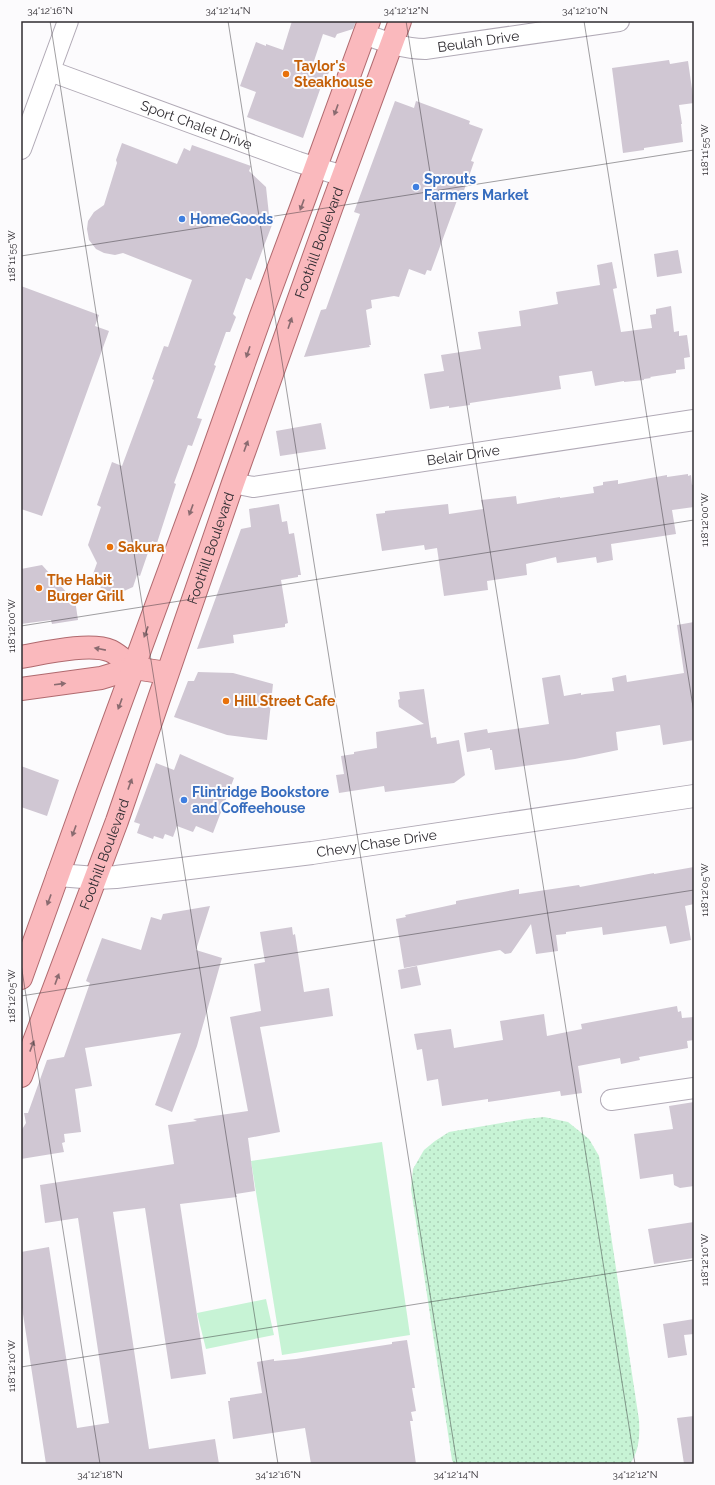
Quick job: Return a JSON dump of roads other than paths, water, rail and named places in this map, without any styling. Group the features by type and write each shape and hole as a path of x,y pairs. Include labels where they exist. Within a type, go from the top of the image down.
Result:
{"main road":[{"name":"Foothill Boulevard","path":"21,1076 96,878 146,738 233,483 400,21"},
{"name":"Foothill Boulevard","path":"21,978 366,27"},
{"path":"205,473 233,483"},
{"path":"21,656 81,648 96,648 111,651 134,668"},
{"path":"21,689 101,678 134,668 167,673"},
{"name":"Chevy Chase Drive","path":"58,875 96,878 116,877 312,853 694,796"}],"street":[{"path":"21,149 68,21"},
{"name":"Beulah Drive","path":"366,27 392,44 424,49 619,21"},
{"name":"Sport Chalet Drive","path":"50,71 315,168 343,176"},
{"name":"Belair Drive","path":"233,483 253,487 694,420"},
{"path":"611,1100 694,1088"}],"place":[{"name":"Taylor's Steakhouse","path":"286,74"},
{"name":"Sprouts Farmers Market","path":"416,187"},
{"name":"HomeGoods","path":"182,219"},
{"name":"Sakura","path":"110,547"},
{"name":"The Habit Burger Grill","path":"39,588"},
{"name":"Hill Street Cafe","path":"226,701"},
{"name":"Flintridge Bookstore and Coffeehouse","path":"184,800"}]}
